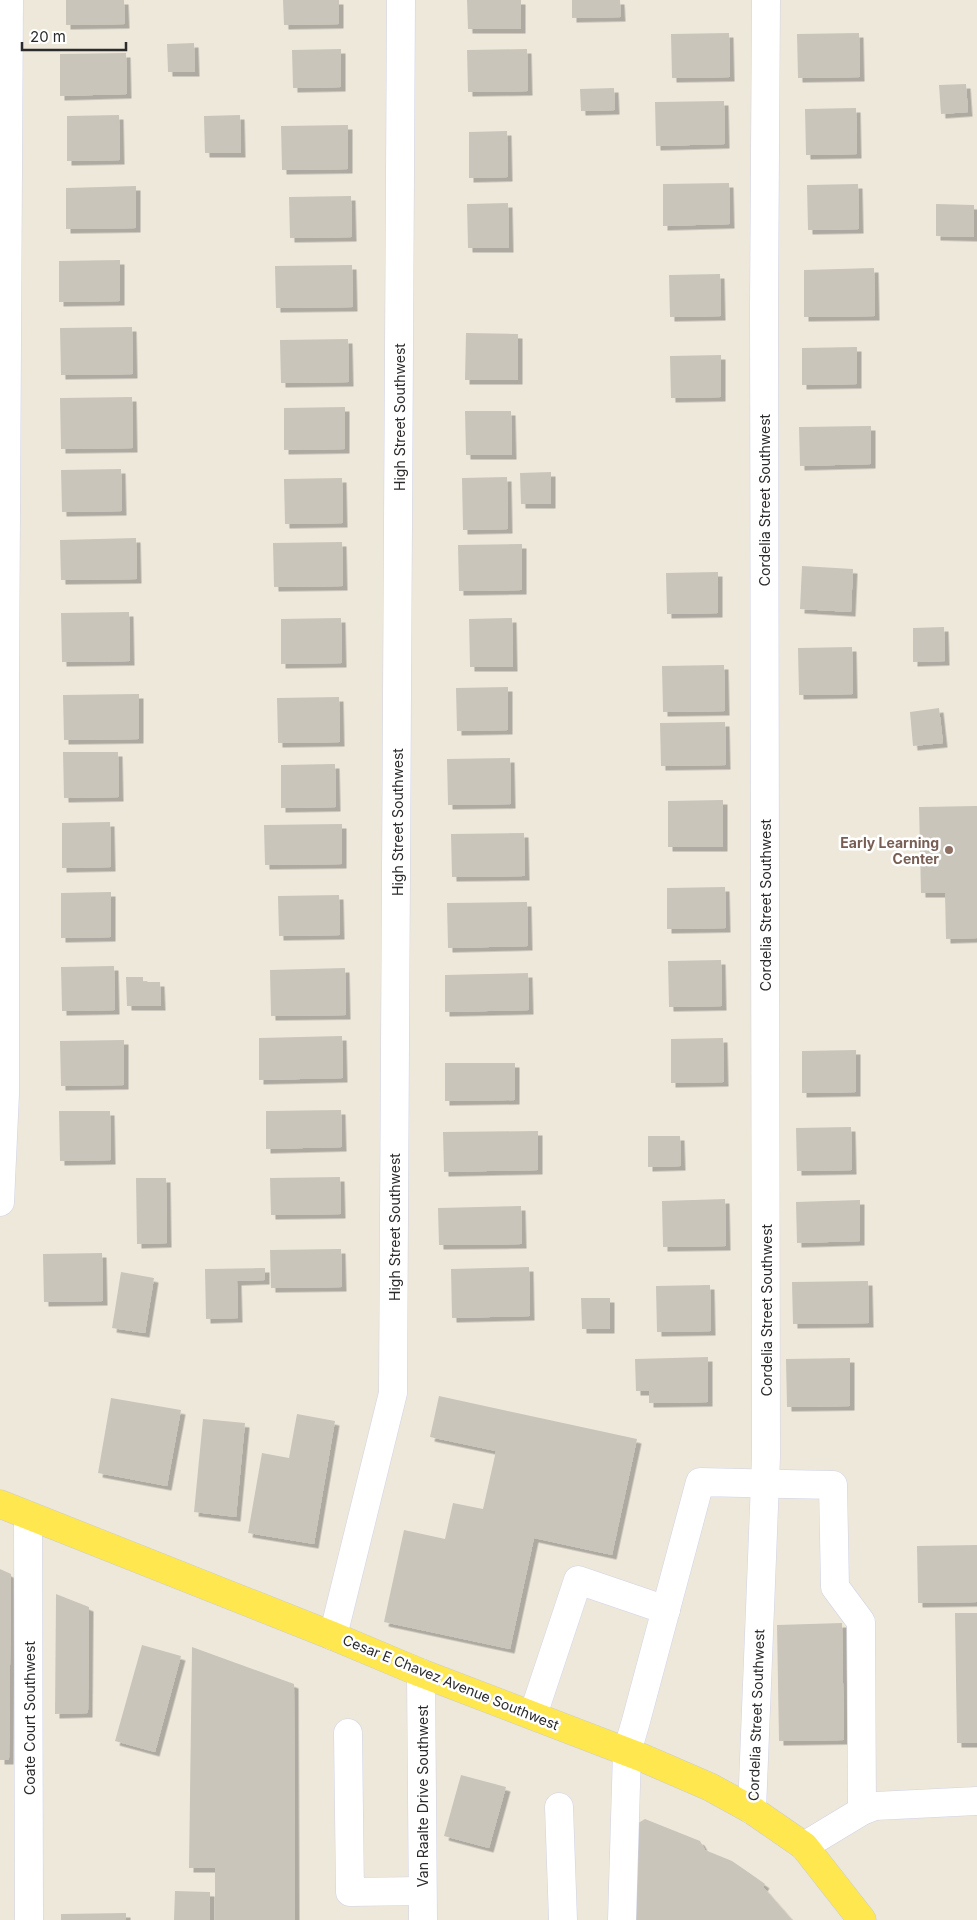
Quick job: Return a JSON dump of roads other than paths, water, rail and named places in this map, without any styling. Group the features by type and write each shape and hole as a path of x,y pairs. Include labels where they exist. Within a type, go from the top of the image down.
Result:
{"main road":[{"name":"Cesar E Chavez Avenue Southwest","path":"0,1504 333,1636 421,1673 627,1752 710,1787 752,1810 804,1846 862,1920"}],"street":[{"path":"0,1202 5,1094 5,666 9,0"},
{"name":"High Street Southwest","path":"333,1636 393,1393 401,0"},
{"name":"Cordelia Street Southwest","path":"752,1810 764,1484 764,306 766,0"},
{"path":"622,1920 627,1752 700,1482 833,1485 835,1587 861,1622 862,1811"},
{"name":"Coate Court Southwest","path":"28,1516 30,1920"},
{"path":"533,1715 578,1580 666,1610"},
{"name":"Van Raalte Drive Southwest","path":"421,1673 423,1920"},
{"path":"348,1732 350,1892 422,1891"},
{"path":"804,1846 862,1811 875,1806 977,1801"},
{"path":"559,1807 563,1920"}],"place":[{"name":"Early Learning Center","path":"949,850"}]}
